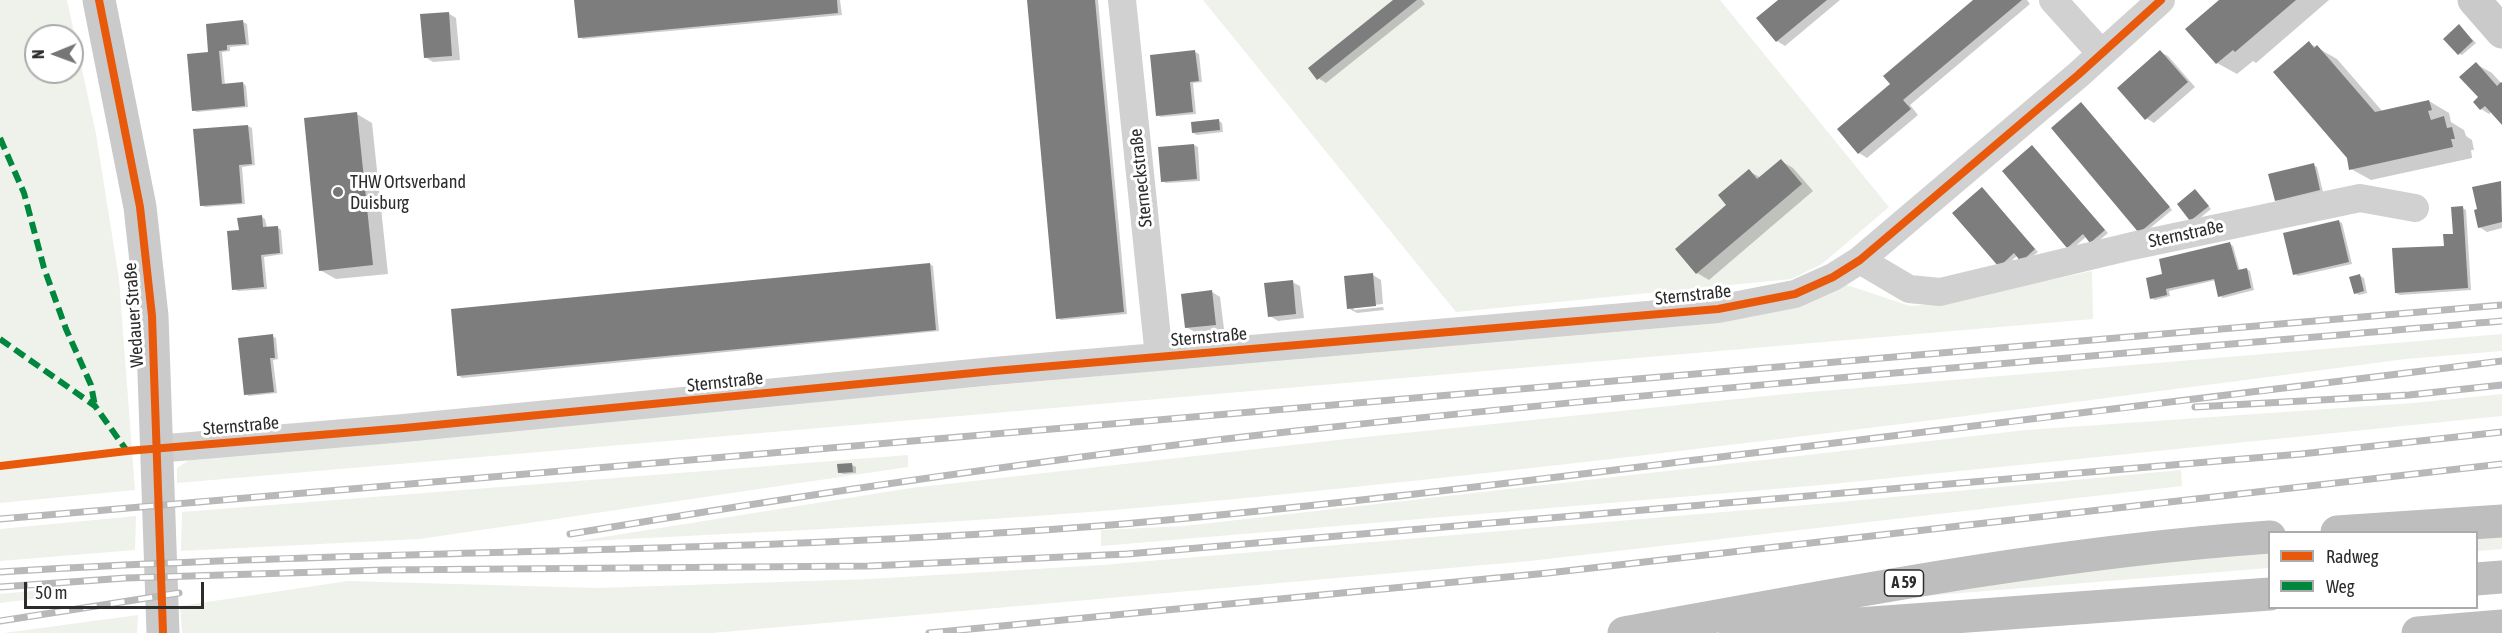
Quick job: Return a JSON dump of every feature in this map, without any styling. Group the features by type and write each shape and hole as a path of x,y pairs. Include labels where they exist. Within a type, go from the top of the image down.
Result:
{"highway":[{"path":"2352,531 2502,521"},
{"name":"A 59","path":"1624,633 1865,589 2185,543 2268,537"},
{"path":"2478,579 2502,577"},
{"name":"A 59","path":"1735,633 2268,594"},
{"path":"2418,633 2502,626"}],"street":[{"name":"Wedauer Straße","path":"99,0 140,207 152,316 163,633"},
{"name":"Sterneckstraße","path":"1122,0 1159,357"},
{"path":"2054,0 2101,53"},
{"name":"Sternstraße","path":"156,449 1159,357 1718,309 1795,294 1833,277 1860,260 2161,0"},
{"name":"Sternstraße","path":"1860,260 1909,289 1940,292 2122,248 2360,198 2415,208"}],"shaded area":[{"path":"0,0 67,0 72,24 24,24 24,84 84,84 84,79 96,134 119,279 135,490 0,503"},
{"path":"1203,0 1720,0 1889,207 1822,264 1791,279 1456,312"},
{"path":"2092,271 2093,319 177,483 177,468 192,458 1751,317 1844,284 1910,306 1937,304"},
{"path":"2502,334 2502,351 2406,359 2101,399 1489,473 1182,504 1030,516 572,542 911,488 1346,439 1786,394"},
{"path":"2502,394 2502,416 1822,485 1101,546 1101,530 1184,526 2026,430 2413,403"},
{"path":"908,455 908,467 420,539 181,551 182,512"},
{"path":"2181,470 2182,486 1530,561 712,633 182,633 180,606 348,581 598,588 870,579 1102,565 1829,503"},
{"path":"136,516 135,550 0,561 0,529"},
{"path":"2502,529 2502,549 2478,551 2478,532"},
{"path":"2268,548 2268,568 1924,596 1926,590"},
{"path":"41,590 41,598 0,603 0,594"},
{"path":"138,615 137,633 4,633"}],"building":[{"path":"574,0 837,0 838,13 578,38"},
{"path":"1027,0 1095,0 1124,312 1056,319"},
{"path":"1393,0 1417,0 1317,80 1308,68"},
{"path":"1778,0 1827,0 1776,42 1756,18"},
{"path":"1973,0 2022,0 1903,100 1911,109 1858,154 1837,129 1890,84 1883,76"},
{"path":"2219,0 2296,0 2235,52 2233,50 2216,64 2185,29"},
{"path":"449,12 452,56 424,58 420,14"},
{"path":"243,20 246,44 227,45 227,50 219,51 222,84 243,82 245,106 192,111 187,54 208,52 206,24"},
{"path":"2459,24 2473,41 2458,55 2443,39"},
{"path":"2309,41 2314,48 2317,45 2375,112 2429,100 2432,110 2428,111 2431,120 2444,116 2447,128 2452,127 2455,139 2451,139 2453,147 2349,170 2347,158 2273,72"},
{"path":"1195,50 1199,81 1190,82 1193,112 1156,116 1150,55"},
{"path":"2160,50 2188,82 2145,120 2117,88"},
{"path":"2476,62 2497,86 2502,83 2502,125 2485,106 2480,110 2473,102 2478,97 2459,77"},
{"path":"2081,102 2170,207 2139,233 2051,128"},
{"name":"THW Ortsverband Duisburg","path":"357,112 373,265 319,271 304,118"},
{"path":"1219,119 1220,130 1192,133 1191,122"},
{"path":"248,125 252,164 239,165 242,203 200,206 193,129"},
{"path":"1194,144 1197,179 1161,182 1158,147"},
{"path":"2032,145 2105,230 2090,243 2083,234 2067,248 2002,171"},
{"path":"1781,159 1802,184 1696,274 1675,249 1726,205 1718,195 1749,169 1757,179"},
{"path":"2314,163 2320,190 2275,201 2268,174"},
{"path":"2501,181 2502,222 2478,228 2472,187"},
{"path":"1982,187 2035,249 2021,262 2014,253 1999,267 1952,213"},
{"path":"2195,189 2209,206 2190,221 2177,204"},
{"path":"2463,206 2468,288 2395,293 2392,248 2444,246 2443,234 2453,234 2451,207"},
{"path":"262,215 263,227 278,226 280,253 261,255 264,287 232,290 227,231 239,230 237,218"},
{"path":"2339,220 2349,262 2293,275 2283,233"},
{"path":"2230,242 2238,270 2247,268 2251,288 2218,297 2214,279 2166,289 2167,295 2150,299 2146,278 2162,274 2159,259"},
{"path":"930,263 936,330 457,376 451,309"},
{"path":"1373,273 1376,306 1347,309 1344,276"},
{"path":"2360,274 2364,291 2354,294 2349,277"},
{"path":"1293,280 1296,314 1268,317 1264,283"},
{"path":"1212,290 1216,325 1185,328 1181,294"},
{"path":"273,334 275,358 270,358 274,392 244,395 238,338"},
{"path":"852,463 853,472 838,473 837,464"}],"railway":[{"path":"0,519 2502,305"},
{"path":"570,534 927,478 1286,432 1741,387 2502,321"},
{"path":"0,572 140,564 842,541 1123,524 1491,485 2502,361"},
{"path":"2195,407 2409,395 2502,385"},
{"path":"0,587 126,578 384,570 869,566 1127,554 2301,454 2502,432"},
{"path":"929,633 1548,573 2502,464"},
{"path":"0,621 179,593"}],"marked path":[{"path":"0,138 24,193 44,268 66,329 91,385 95,406"},
{"path":"0,339 95,406 127,451"}],"cycle path":[{"path":"99,0 140,207 152,316 163,633"},
{"path":"0,466 127,451 404,428 994,371 1718,309 1795,294 1833,277 1860,260 2078,75 2161,0"}],"place":[{"name":"THW Ortsverband Duisburg","path":"338,192"}]}
